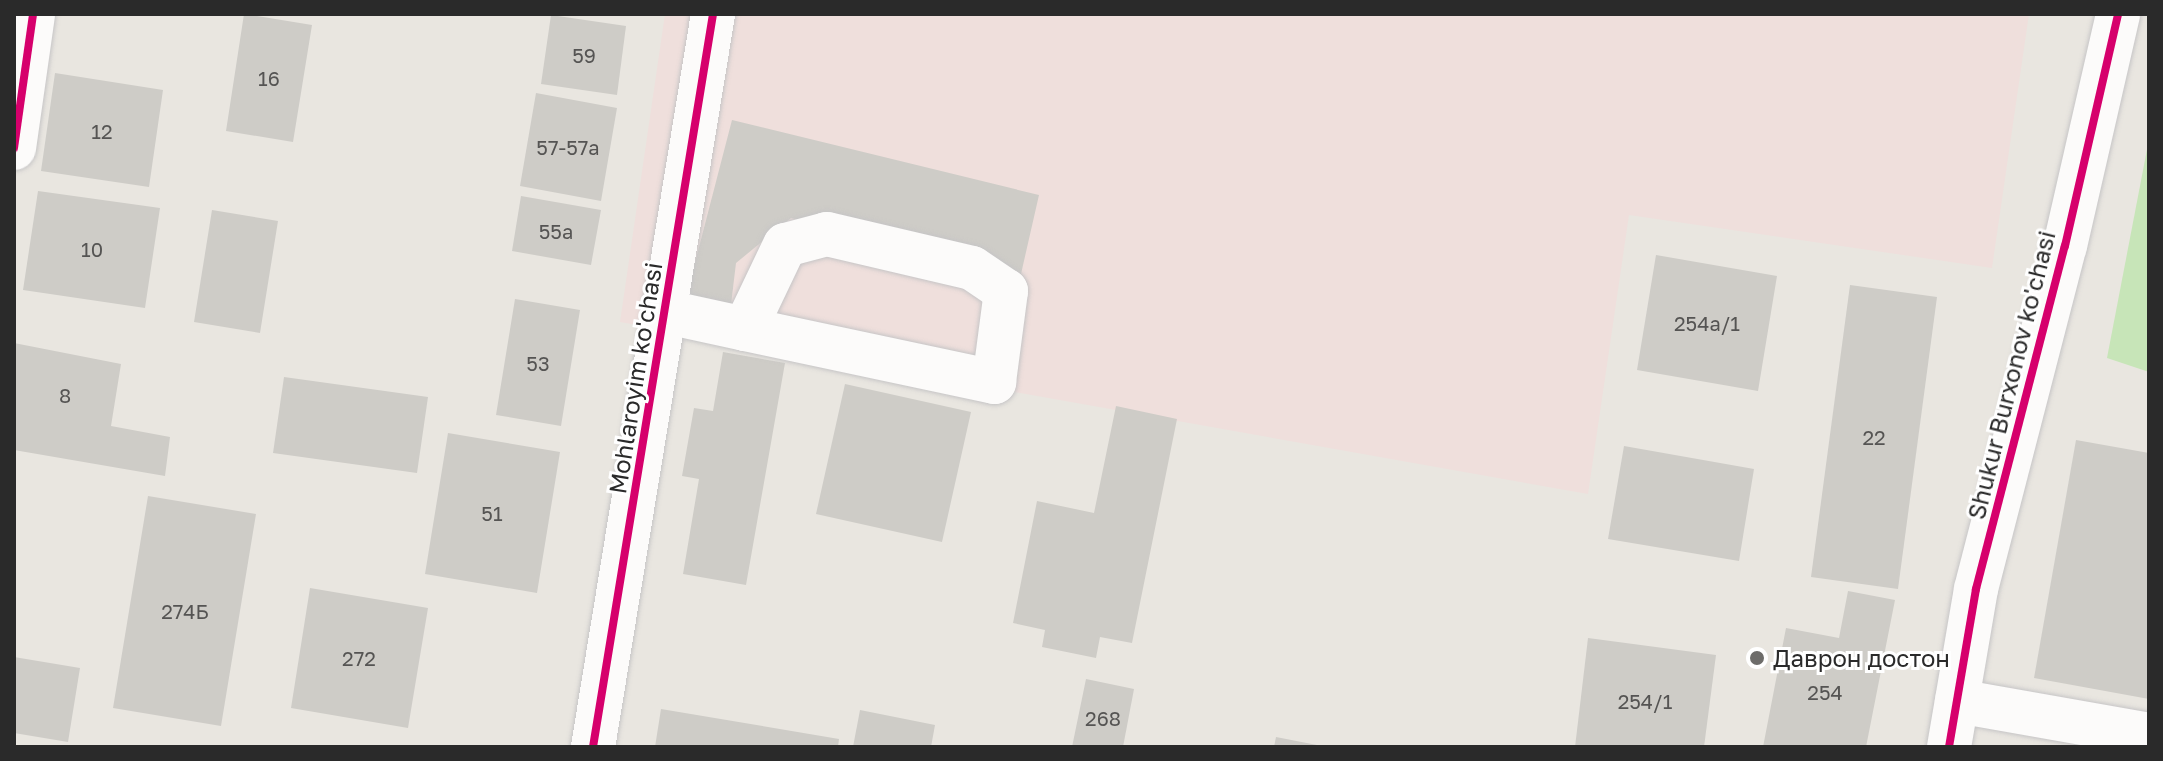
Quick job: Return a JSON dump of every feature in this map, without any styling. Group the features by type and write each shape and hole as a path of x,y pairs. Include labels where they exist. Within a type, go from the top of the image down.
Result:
{"street":[{"path":"15,136 33,14"},
{"name":"Mohlaroyim ko'chasi","path":"593,747 667,312 713,14"},
{"name":"Shukur Burxonov ko'chasi","path":"1949,747 1976,589 2065,246 2118,14"},
{"path":"667,312 745,329 994,382 1006,291 972,268 827,234 785,245 745,329"},
{"path":"1957,701 2149,735"}],"shaded area":[{"path":"665,14 2029,14 1992,268 1629,215 1588,494 620,322"}],"green space":[{"path":"2149,139 2149,372 2107,358"}],"building":[{"path":"244,14 312,25 293,142 226,131"},
{"path":"551,15 626,26 617,95 541,84"},
{"path":"55,73 163,90 149,187 41,171"},
{"path":"536,93 617,108 601,201 520,186"},
{"path":"732,120 1039,195 1021,274 791,218 736,263 730,313 684,305"},
{"path":"38,191 160,208 145,308 23,290"},
{"path":"521,196 601,210 591,265 512,251"},
{"path":"212,210 278,221 260,333 194,322"},
{"path":"1656,255 1777,276 1758,391 1637,370"},
{"path":"1850,285 1937,297 1898,589 1811,577"},
{"path":"515,299 580,310 561,426 496,415"},
{"path":"14,343 121,364 111,426 170,437 165,476 14,450"},
{"path":"723,352 785,363 746,585 683,574 699,479 682,476 694,408 713,411"},
{"path":"284,377 428,397 417,473 273,453"},
{"path":"845,384 971,412 942,542 816,514"},
{"path":"1116,406 1177,419 1132,643 1100,637 1096,658 1042,647 1045,630 1013,623 1037,501 1094,513"},
{"path":"448,433 560,452 537,593 425,574"},
{"path":"2076,440 2149,453 2149,699 2034,678"},
{"path":"1624,446 1754,469 1739,561 1608,539"},
{"path":"148,496 256,514 221,726 113,708"},
{"path":"310,588 428,608 408,728 291,708"},
{"path":"1848,591 1895,600 1866,747 1763,747 1786,628 1839,638"},
{"path":"1588,638 1716,655 1704,747 1575,747"},
{"path":"14,657 80,668 68,742 14,733"},
{"path":"1086,679 1134,689 1123,747 1072,747"},
{"path":"661,709 839,739 838,747 655,747"},
{"path":"860,710 935,725 931,747 853,747"},
{"path":"1276,737 1322,746 1322,747 1274,747"}],"cycle path":[{"path":"14,148 33,14"},
{"path":"593,747 713,14"},
{"path":"1949,747 1976,589 2065,246 2118,14"}],"place":[{"name":"Даврон достон","path":"1757,658"}]}
